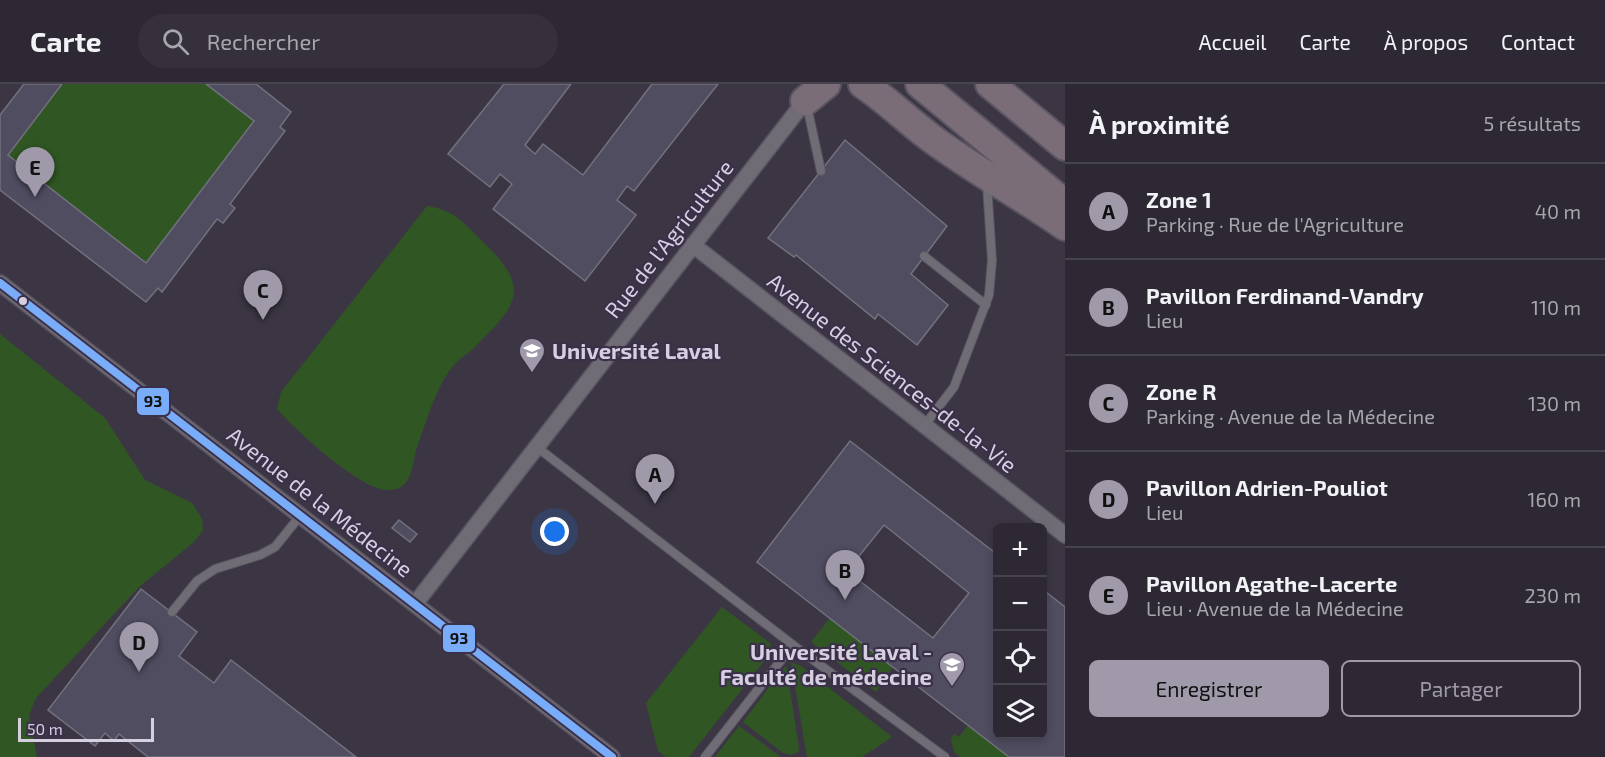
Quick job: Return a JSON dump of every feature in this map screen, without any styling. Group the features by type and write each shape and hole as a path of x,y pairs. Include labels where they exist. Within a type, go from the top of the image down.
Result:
{"highway":[{"path":"863,84 930,138 987,178 1027,199 1065,226"},
{"path":"920,84 1065,204"},
{"path":"990,84 1065,146"}],"street":[{"name":"Rue de l'Agriculture","path":"415,604 693,245 816,93"},
{"name":"Avenue des Sciences-de-la-Vie","path":"693,245 1065,535"},
{"name":"Avenue de la Médecine","path":"0,283 612,757"}],"lane":[{"path":"816,93 821,171"},
{"path":"923,426 954,387 986,305 993,260 987,178"},
{"path":"924,256 986,305"},
{"path":"538,448 793,645 945,757"},
{"path":"172,612 197,581 215,569 260,555 275,547 300,516"},
{"path":"705,757 793,645"}],"green space":[{"path":"62,84 206,84 254,121 146,263 8,155"},
{"path":"427,206 445,211 458,218 498,257 508,271 513,284 513,296 501,319 475,347 454,365 442,383 418,444 407,481 395,489 386,490 360,480 328,457 277,409 281,392"},
{"path":"0,334 105,418 145,480 192,503 202,519 203,530 194,542 140,586 36,698 29,715 37,757 0,757"},
{"path":"722,607 770,643 772,651 689,757 666,757 658,751 646,703"},
{"path":"830,618 893,667 876,692 811,642"},
{"path":"791,662 801,666 892,737 862,757 807,757"},
{"path":"786,665 799,748 798,752 790,755 783,753 743,722"},
{"path":"968,725 1009,757 960,757 954,752 951,739 954,734 959,737"},
{"path":"739,726 781,757 715,757"}],"building":[{"path":"24,84 62,84 8,155 146,263 254,121 206,84 256,84 291,112 280,127 285,131 230,204 235,208 223,223 217,219 162,292 158,288 146,302 0,190 0,115"},
{"path":"504,84 571,84 525,145 535,154 543,144 583,175 652,84 718,84 634,191 627,186 617,200 636,215 585,281 493,209 512,184 500,174 490,187 448,154"},
{"path":"845,140 947,226 911,274 948,305 917,345 878,314 875,319 796,255 794,257 768,238"},
{"path":"850,441 993,551 993,739 1047,739 1047,593 1065,607 1065,757 1009,757 757,562","holes":["884,525 969,593 933,638 847,571"]},
{"path":"399,520 417,534 410,542 392,528"},
{"path":"141,589 197,632 179,656 214,683 231,660 356,757 148,757 119,734 114,741 105,733 95,746 48,710"}],"transit line":[{"name":"93","path":"0,283 612,757"}],"place":[{"name":"Pavillon Agathe-Lacerte","path":"35,197"},
{"name":"Zone R","path":"263,320"},
{"name":"Université Laval","path":"532,374"},
{"name":"Zone 1","path":"655,504"},
{"name":"Pavillon Ferdinand-Vandry","path":"845,600"},
{"name":"Pavillon Adrien-Pouliot","path":"139,672"},
{"name":"Université Laval - Faculté de médecine","path":"952,688"}]}
